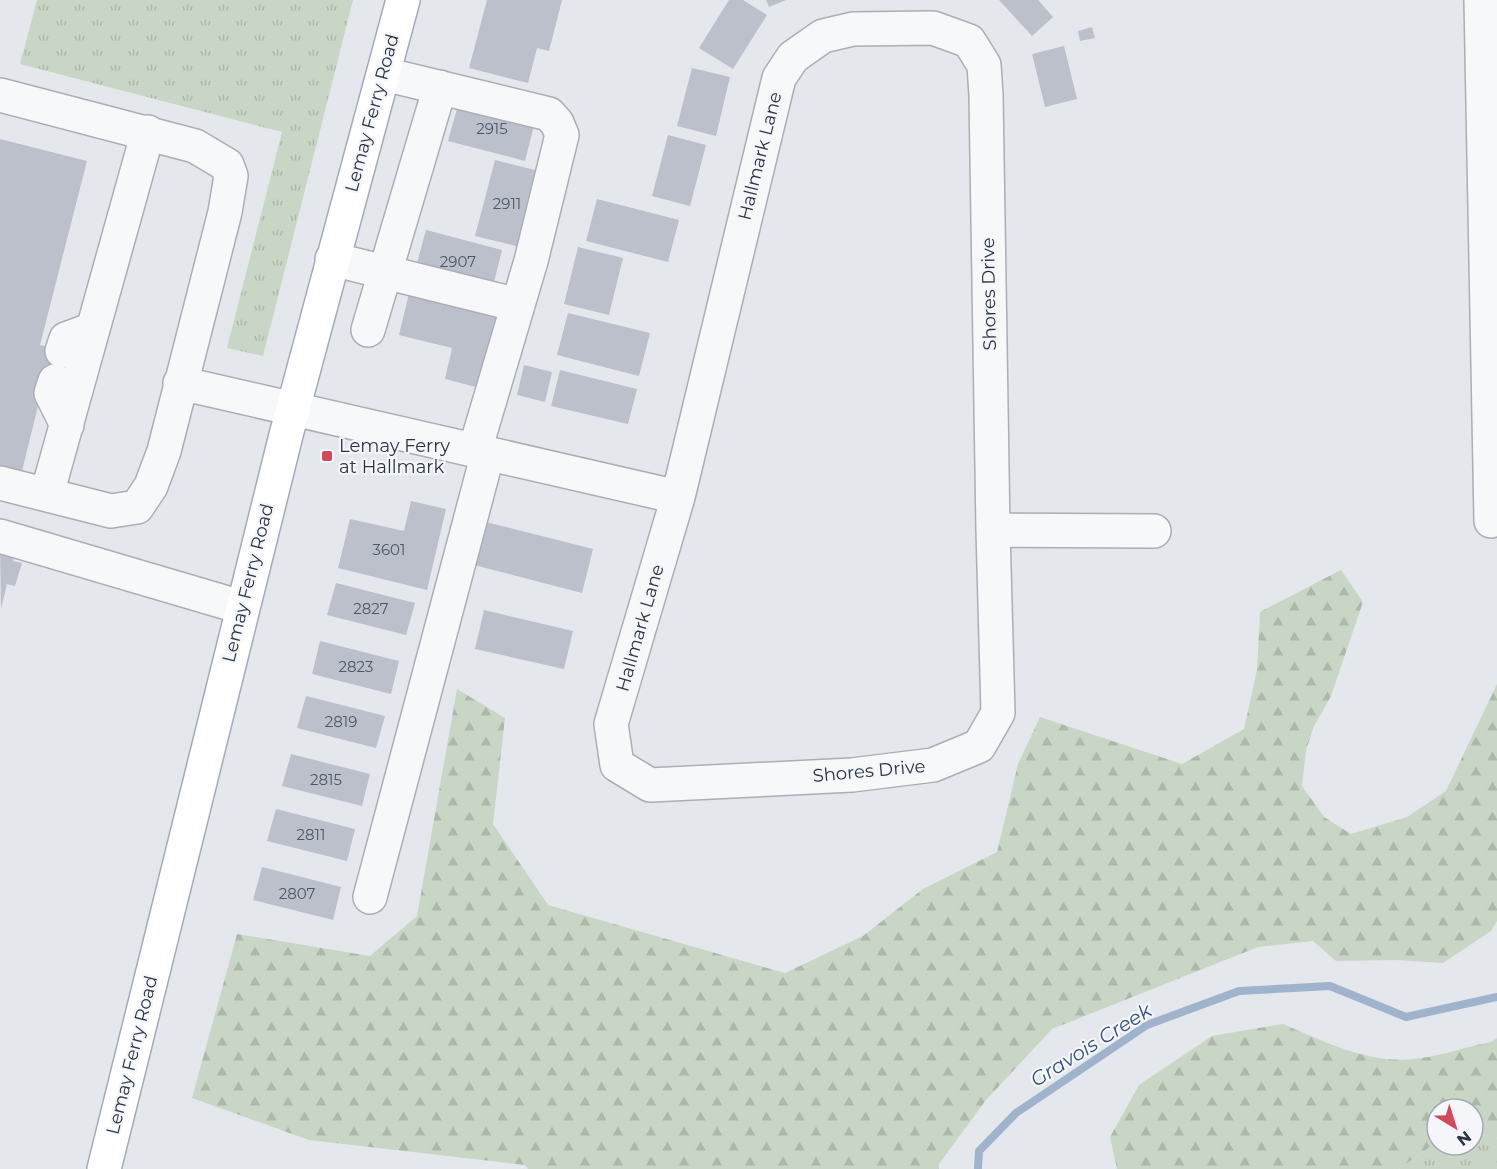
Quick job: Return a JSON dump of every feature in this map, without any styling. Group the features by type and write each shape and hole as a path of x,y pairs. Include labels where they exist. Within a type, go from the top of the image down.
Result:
{"main road":[{"name":"Lemay Ferry Road","path":"104,1169 292,409 403,0"}],"street":[{"path":"1481,0 1491,521"},
{"name":"Hallmark Lane","path":"611,724 678,497 779,78 792,57 823,36 854,29 933,28 969,40 984,65 986,94"},
{"path":"370,897 562,135 557,123 549,114 384,74"},
{"path":"368,330 440,87"},
{"name":"Shores Drive","path":"611,724 617,765 650,785 852,775 933,765 979,746 999,713 993,530 986,94"},
{"path":"0,95 195,146 226,165 231,176 225,212 164,451 151,486 137,507 111,511 0,483"},
{"path":"48,494 148,132"},
{"path":"332,259 518,305"},
{"path":"67,425 51,393 58,366 66,339 93,329"},
{"path":"180,382 678,497"},
{"path":"993,530 1154,531"},
{"path":"0,536 242,607"}],"green space":[{"path":"37,0 353,0 263,356 227,348 282,132 20,64"},
{"path":"1341,570 1363,602 1331,696 1314,726 1306,750 1302,786 1324,817 1351,834 1407,817 1446,791 1497,684 1497,921 1491,931 1443,963 1395,960 1336,961 1313,941 1258,947 1052,1029 986,1100 939,1164 939,1169 528,1169 525,1165 309,1140 192,1098 237,934 370,956 417,916 457,689 505,718 493,824 548,905 785,973 863,936 923,889 997,852 1018,764 1040,717 1182,764 1244,729 1257,670 1260,612"},
{"path":"1283,1024 1346,1050 1396,1060 1432,1056 1491,1042 1497,1038 1497,1139 1491,1135 1485,1135 1485,1097 1425,1097 1425,1151 1399,1169 1117,1169 1110,1137 1139,1085 1212,1036"},
{"path":"1485,1135 1491,1135 1497,1139 1497,1169 1399,1169 1425,1151 1425,1157 1485,1157"}],"building":[{"path":"487,0 562,0 549,51 537,48 528,83 469,68"},
{"path":"729,0 743,0 767,15 733,69 699,48"},
{"path":"766,0 786,0 769,7"},
{"path":"999,0 1038,0 1053,17 1032,36"},
{"path":"1092,27 1095,38 1080,41 1078,31"},
{"path":"1064,46 1077,99 1045,107 1032,54"},
{"path":"692,68 730,77 716,136 677,126"},
{"path":"460,98 536,117 525,161 448,141"},
{"path":"668,135 706,145 690,206 652,196"},
{"path":"0,139 87,161 40,345 75,354 68,384 45,378 22,471 0,466"},
{"path":"495,160 539,171 520,247 475,236"},
{"path":"597,199 679,220 668,262 586,241"},
{"path":"426,230 502,250 491,294 414,274"},
{"path":"578,247 623,258 609,315 564,304"},
{"path":"411,285 500,307 480,388 445,379 452,348 399,335"},
{"path":"568,313 650,333 639,376 557,355"},
{"path":"524,365 552,372 545,402 517,395"},
{"path":"560,370 637,389 628,424 551,406"},
{"path":"411,501 446,509 427,590 338,568 350,519 404,531"},
{"path":"486,522 593,549 582,593 474,565"},
{"path":"0,543 16,547 13,561 22,563 15,586 7,584 1,609"},
{"path":"336,583 415,603 406,635 327,615"},
{"path":"484,610 573,631 564,669 475,649"},
{"path":"320,641 399,661 391,694 312,674"},
{"path":"306,696 385,716 376,748 297,728"},
{"path":"291,754 370,774 362,806 282,786"},
{"path":"276,809 355,829 347,861 267,841"},
{"path":"262,867 341,887 333,920 253,900"}],"waterway":[{"name":"Gravois Creek","path":"978,1169 979,1151 1016,1113 1147,1025 1239,991 1330,986 1406,1017 1497,997"}],"place":[{"name":"Lemay Ferry at Hallmark","path":"327,456"}]}
